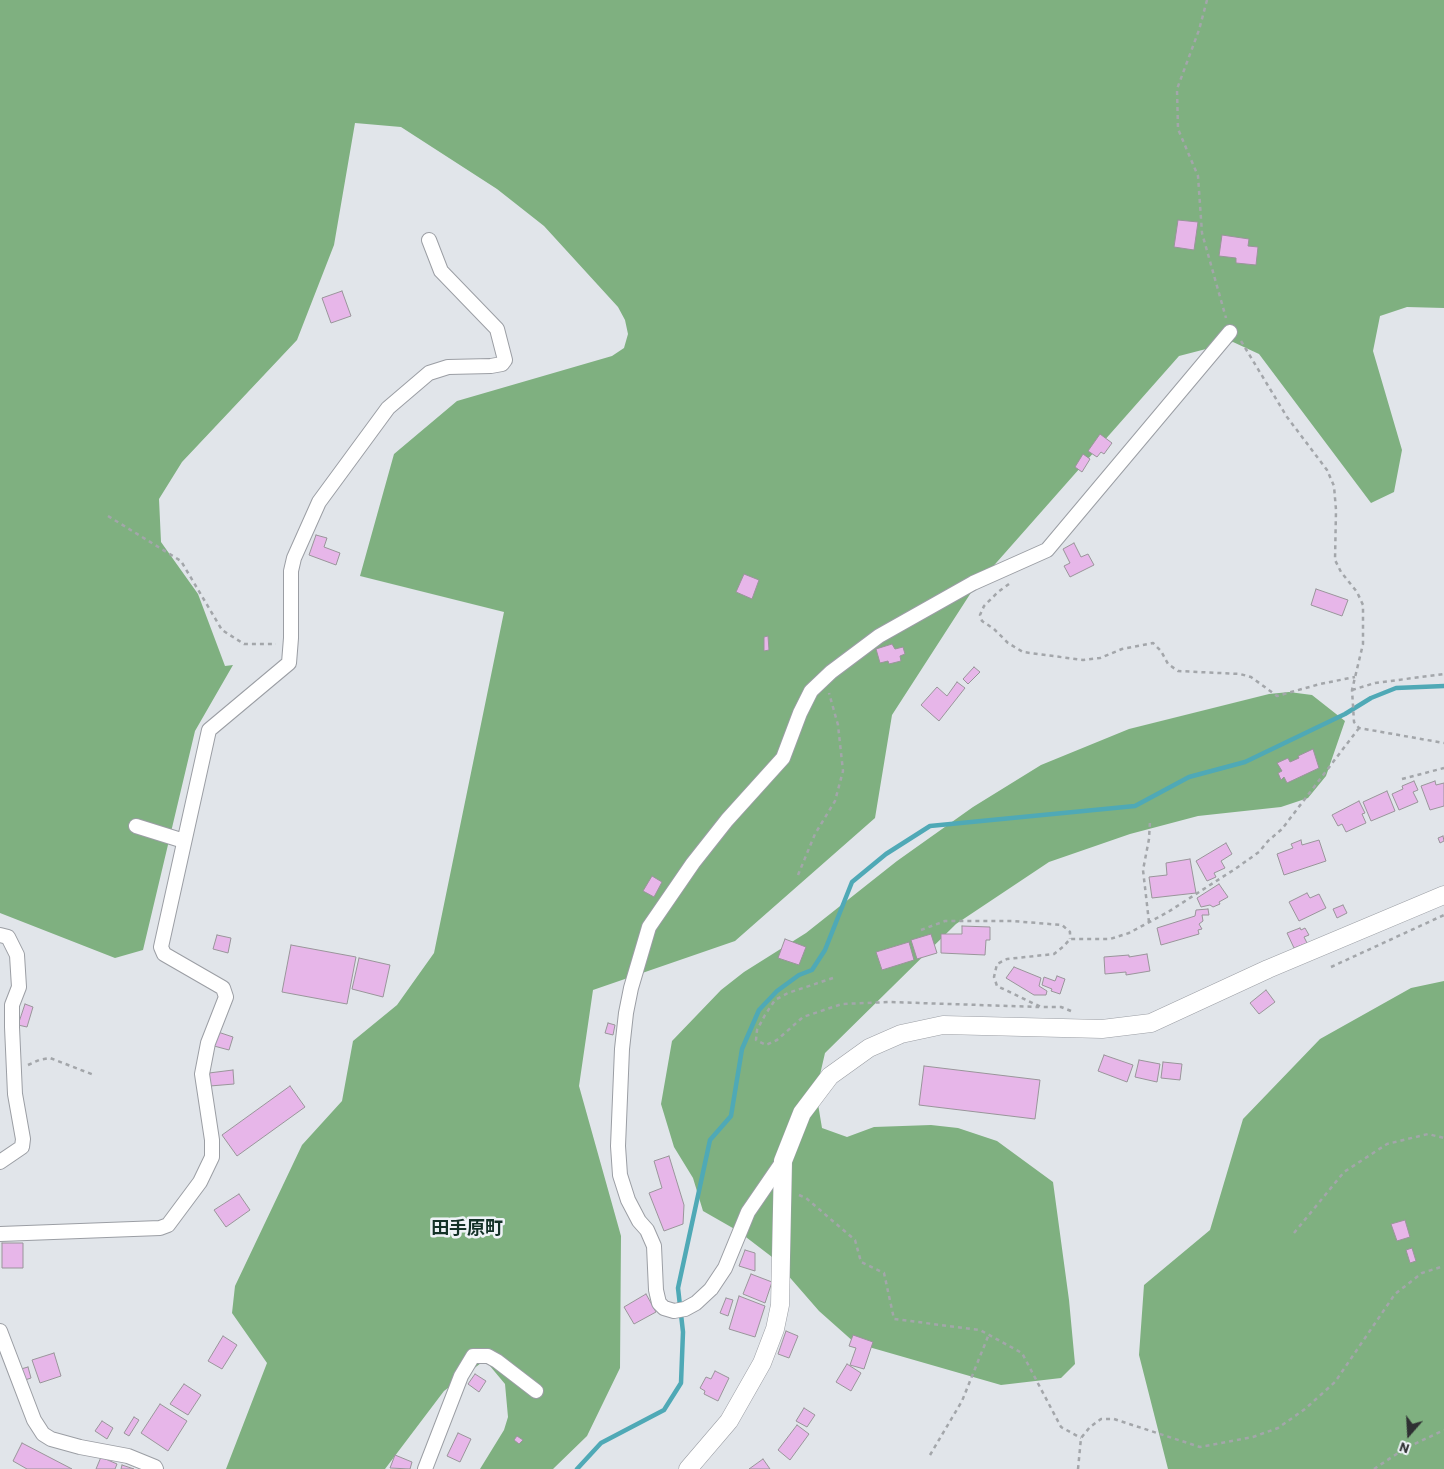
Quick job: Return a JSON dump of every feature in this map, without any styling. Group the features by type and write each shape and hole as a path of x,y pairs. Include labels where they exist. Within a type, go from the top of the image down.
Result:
{"street":[{"path":"0,1234 160,1228 168,1225 190,1197 206,1172 212,1157 212,1140 202,1074 208,1043 226,997 224,988 164,954 161,948 209,730 289,663 291,572 294,558 319,502 388,408 429,373 448,367 502,364 505,360 497,329 441,270 429,240"},
{"path":"1230,332 1047,550 973,582 879,636 825,677 811,691 800,713 783,758 727,820 693,863 649,928 632,988 622,1049 618,1146 620,1175 628,1200 639,1221 647,1230 654,1246 656,1290 659,1303 664,1308 679,1310 696,1303 711,1289 725,1268 748,1212 783,1161 802,1113 830,1076 869,1048 901,1034 942,1025 1102,1029 1151,1022 1268,969 1444,896"},
{"path":"136,826 184,841"},
{"path":"0,935 8,937 16,955 19,988 12,1005 14,1094 23,1139 22,1147 0,1162"},
{"path":"688,1469 729,1421 762,1363 775,1329 780,1305 783,1161"},
{"path":"0,1331 34,1420 42,1434 51,1439 80,1447 128,1456 156,1469"},
{"path":"425,1469 461,1376 473,1356 488,1356 536,1391"}],"path":[{"path":"1208,0 1177,89 1178,128 1198,176 1202,233 1230,332 1242,342 1287,417 1327,470 1334,486 1336,510 1335,560 1341,572 1357,592 1363,605 1363,644 1352,690 1354,722 1359,728 1444,743"},
{"path":"108,516 181,561 222,630 244,644 290,644"},
{"path":"1013,581 984,606 980,615 982,622 1008,643 1023,652 1083,660 1100,658 1122,649 1153,643 1161,651 1168,664 1178,671 1240,674 1251,677 1277,696 1355,677"},
{"path":"1352,690 1375,683 1444,674"},
{"path":"798,875 815,834 835,801 843,771 838,725 825,677"},
{"path":"1070,939 1110,938 1129,933 1168,912 1259,852 1282,829 1359,728"},
{"path":"1402,779 1444,768"},
{"path":"1149,922 1143,870 1149,839 1150,821"},
{"path":"1331,967 1444,915"},
{"path":"921,930 945,921 1012,920 1062,925 1070,932 1070,939 1054,954 1007,959 997,964 994,977 997,986 1041,1007"},
{"path":"834,978 788,993 775,1000 761,1023 756,1040 766,1045 772,1043 778,1040 803,1017 842,1004 890,1002 1061,1007 1076,1014 1088,1028"},
{"path":"25,1071 28,1064 50,1058 94,1075"},
{"path":"1294,1233 1344,1172 1380,1148 1387,1144 1428,1134 1444,1138"},
{"path":"783,1188 806,1198 855,1240 861,1262 884,1273 894,1319 980,1330 1022,1353 1061,1427 1081,1438"},
{"path":"1078,1469 1081,1438 1090,1427 1101,1419 1114,1419 1200,1447 1253,1438 1278,1428 1305,1409 1334,1382 1395,1294 1422,1273 1444,1266"},
{"path":"930,1455 962,1401 988,1334"},
{"path":"1374,1469 1404,1449 1444,1430"}],"green space":[{"path":"0,0 1444,0 1444,308 1407,307 1380,316 1373,351 1402,450 1394,492 1371,503 1259,354 1233,342 1179,356 974,588 892,715 875,818 735,941 593,990 579,1086 621,1236 620,1368 587,1436 553,1469 480,1469 504,1430 508,1417 505,1384 485,1360 444,1391 385,1469 226,1469 267,1363 232,1313 235,1286 302,1145 342,1101 353,1041 397,1005 434,953 504,612 360,576 394,454 457,401 612,356 624,348 628,334 625,320 618,307 544,226 497,189 401,127 355,123 334,245 297,340 182,462 159,499 161,542 198,594 225,666 233,665 195,731 143,950 115,958 0,913"},
{"path":"1289,692 1312,695 1345,721 1326,776 1308,798 1281,807 1198,816 1130,834 1049,862 956,924 825,1053 816,1092 822,1128 847,1137 874,1127 931,1125 958,1128 997,1141 1053,1182 1069,1300 1075,1364 1061,1378 1001,1385 855,1343 819,1311 772,1257 738,1231 703,1211 693,1178 674,1147 661,1104 672,1041 721,990 744,972 806,933 897,861 973,807 1041,765 1129,729 1269,694"},
{"path":"1444,981 1444,1469 1168,1469 1139,1355 1144,1285 1210,1230 1243,1119 1320,1039 1411,988"}],"building":[{"path":"1178,220 1198,222 1194,250 1174,247"},
{"path":"1222,235 1249,239 1248,246 1258,247 1256,265 1236,263 1236,258 1219,256"},
{"path":"342,291 351,316 331,323 322,298"},
{"path":"1100,434 1112,443 1104,454 1101,452 1097,457 1088,451"},
{"path":"1083,454 1090,459 1082,472 1075,467"},
{"path":"316,535 327,538 324,547 340,553 336,565 309,555"},
{"path":"1074,543 1081,557 1088,554 1094,565 1070,577 1064,566 1070,563 1063,549"},
{"path":"744,574 759,580 752,599 736,592"},
{"path":"1316,589 1348,600 1342,616 1311,605"},
{"path":"768,636 769,650 764,651 764,637"},
{"path":"892,644 895,649 903,647 905,654 900,656 901,661 889,664 888,661 880,663 876,649"},
{"path":"974,667 980,672 968,684 963,679"},
{"path":"957,682 965,688 939,721 921,705 937,687 947,696"},
{"path":"1313,749 1319,768 1287,783 1284,777 1281,780 1278,773 1282,771 1277,763 1288,758 1290,762"},
{"path":"1414,781 1418,790 1413,792 1418,802 1399,810 1392,794 1403,789 1402,786"},
{"path":"1435,781 1436,785 1444,783 1444,806 1430,810 1421,786"},
{"path":"1387,791 1395,811 1371,821 1363,802"},
{"path":"1359,801 1365,813 1362,814 1366,823 1346,832 1342,824 1338,826 1332,815"},
{"path":"1443,836 1444,841 1440,843 1438,838"},
{"path":"1301,840 1302,845 1319,840 1326,861 1284,875 1277,854 1293,848 1291,844"},
{"path":"1226,843 1232,854 1221,861 1225,868 1214,873 1216,877 1207,881 1196,861"},
{"path":"1190,859 1196,893 1152,898 1149,877 1167,875 1166,863"},
{"path":"652,876 662,882 654,897 643,891"},
{"path":"1219,884 1228,897 1213,907 1210,905 1201,907 1197,898"},
{"path":"1307,893 1310,898 1319,894 1326,908 1299,921 1289,902"},
{"path":"1343,905 1347,913 1337,918 1333,909"},
{"path":"1208,909 1209,915 1202,915 1203,921 1199,924 1202,929 1198,930 1199,934 1161,945 1157,928 1195,916 1196,910"},
{"path":"962,926 990,927 990,940 986,940 985,955 941,953 941,934 962,934"},
{"path":"1300,928 1301,930 1305,928 1309,935 1304,937 1307,943 1294,948 1287,933"},
{"path":"931,934 937,953 917,959 911,940"},
{"path":"217,935 231,938 228,953 213,949"},
{"path":"785,939 806,947 799,965 778,958"},
{"path":"909,942 914,960 882,970 876,952"},
{"path":"291,945 356,957 347,1004 282,992"},
{"path":"1147,954 1150,971 1126,975 1126,972 1105,974 1104,957 1129,955 1129,957"},
{"path":"359,958 390,965 383,997 352,989"},
{"path":"1014,967 1041,978 1039,986 1047,991 1046,995 1034,995 1006,978"},
{"path":"1057,976 1065,979 1060,994 1042,985 1044,977 1055,981"},
{"path":"1266,990 1275,1002 1259,1014 1250,1003"},
{"path":"25,1004 33,1007 27,1027 18,1025"},
{"path":"608,1023 615,1025 613,1035 605,1033"},
{"path":"218,1032 233,1037 229,1050 214,1046"},
{"path":"1104,1055 1133,1065 1127,1082 1098,1071"},
{"path":"1139,1060 1160,1064 1157,1082 1135,1077"},
{"path":"1163,1062 1182,1064 1180,1080 1161,1078"},
{"path":"924,1066 1040,1080 1035,1119 919,1105"},
{"path":"233,1070 234,1084 210,1086 209,1073"},
{"path":"290,1086 305,1107 237,1156 222,1135"},
{"path":"669,1156 684,1205 683,1224 664,1231 649,1193 662,1188 654,1161"},
{"path":"239,1194 250,1210 226,1227 214,1210"},
{"path":"1405,1220 1410,1237 1397,1241 1391,1224"},
{"path":"2,1243 23,1243 23,1268 2,1268"},
{"path":"1412,1248 1416,1261 1410,1263 1406,1250"},
{"path":"745,1250 755,1253 755,1271 739,1266"},
{"path":"751,1274 772,1282 765,1303 743,1294"},
{"path":"646,1294 656,1312 634,1324 624,1307"},
{"path":"739,1296 765,1306 755,1337 729,1329"},
{"path":"726,1298 733,1300 728,1316 720,1313"},
{"path":"786,1331 798,1336 789,1358 778,1354"},
{"path":"853,1335 873,1342 864,1369 850,1365 856,1348 849,1346"},
{"path":"223,1336 237,1345 222,1369 208,1361"},
{"path":"54,1353 61,1376 40,1383 32,1360"},
{"path":"847,1364 861,1373 851,1391 836,1382"},
{"path":"28,1367 31,1378 25,1380 21,1369"},
{"path":"715,1371 729,1378 718,1401 704,1394 705,1391 700,1388 706,1377 711,1379"},
{"path":"475,1374 486,1381 479,1392 468,1384"},
{"path":"184,1384 201,1395 188,1415 170,1404"},
{"path":"160,1404 187,1421 168,1451 141,1433"},
{"path":"804,1408 815,1415 807,1427 796,1421"},
{"path":"134,1417 139,1420 129,1436 124,1433"},
{"path":"102,1421 113,1428 107,1439 95,1431"},
{"path":"797,1425 809,1434 790,1460 778,1450"},
{"path":"458,1433 471,1439 460,1462 447,1456"},
{"path":"517,1436 523,1440 519,1444 514,1440"},
{"path":"22,1443 72,1469 27,1469 13,1461"},
{"path":"395,1455 412,1462 410,1469 390,1468"},
{"path":"101,1457 117,1464 115,1469 96,1469"},
{"path":"763,1459 770,1469 749,1469"},
{"path":"122,1465 134,1469 121,1469"}],"waterway":[{"path":"577,1469 601,1443 664,1410 681,1383 683,1332 678,1288 710,1140 731,1116 742,1049 759,1010 777,991 799,975 812,970 825,950 852,882 886,854 930,826 1135,806 1189,777 1245,762 1345,714 1371,698 1396,688 1444,686"}],"district":[{"name":"田手原町","path":"467,1228"}]}
